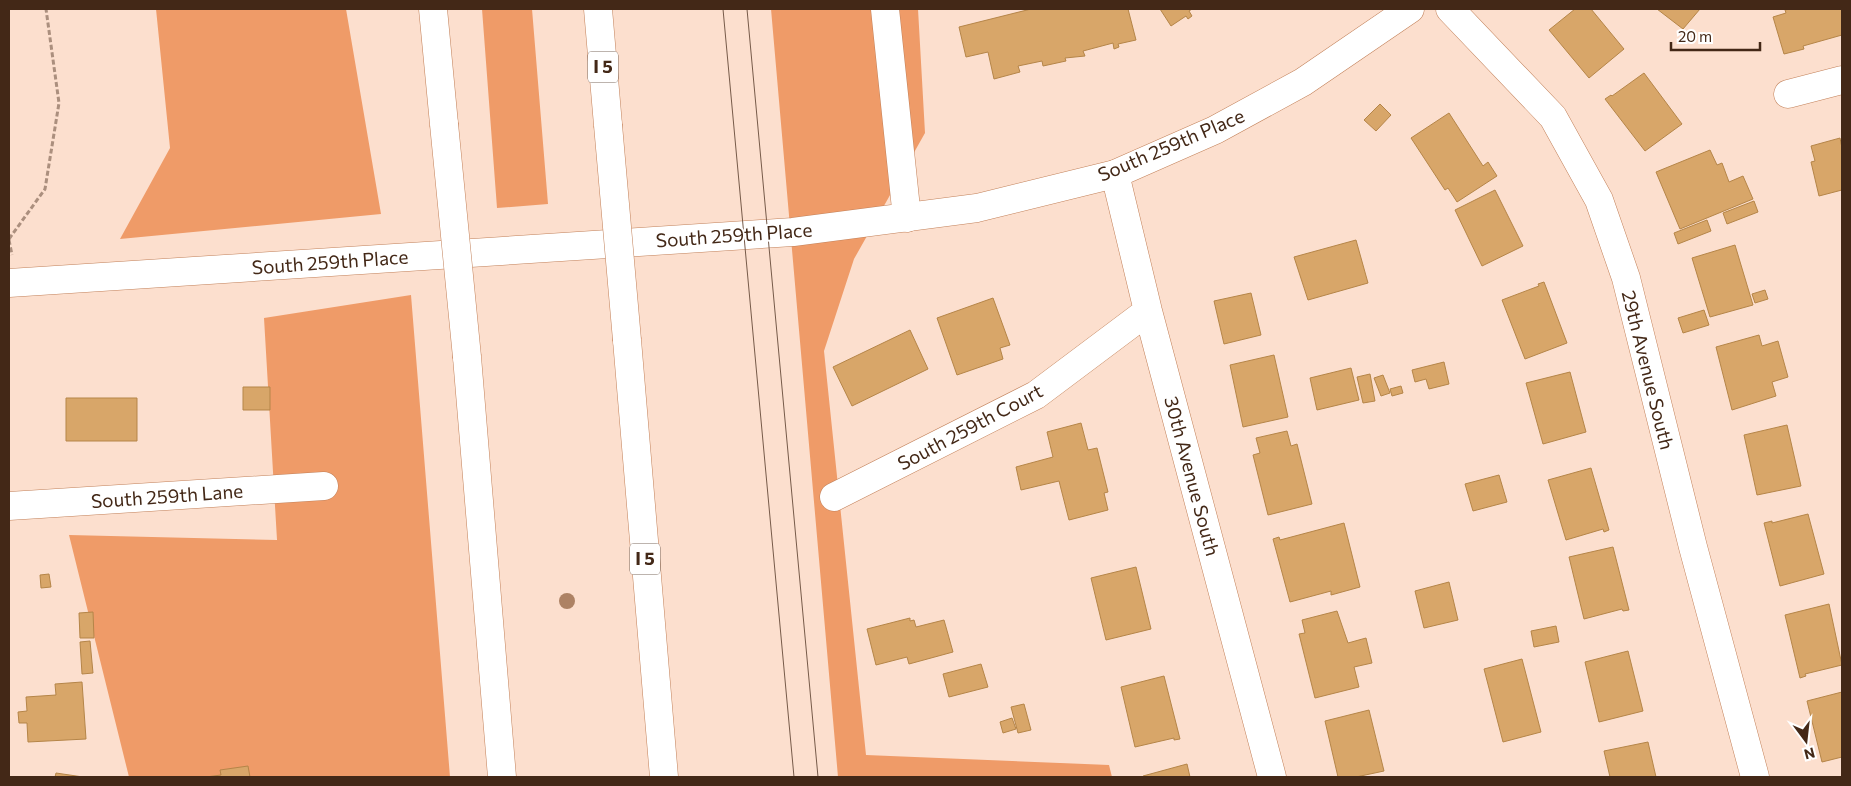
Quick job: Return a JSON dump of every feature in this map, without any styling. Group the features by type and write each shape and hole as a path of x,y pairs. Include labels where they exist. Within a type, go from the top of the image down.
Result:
{"main road":[{"path":"433,9 467,357 502,777"},
{"name":"I 5","path":"598,9 664,777"},
{"path":"885,9 907,218"},
{"name":"South 259th Place","path":"9,283 794,232 978,208 1115,174 1215,130 1303,82 1410,9"},
{"name":"29th Avenue South","path":"1450,9 1553,117 1599,200 1626,278 1693,547 1755,777"},
{"path":"1788,94 1842,80"},
{"name":"30th Avenue South","path":"1115,174 1148,312 1272,777"},
{"name":"South 259th Court","path":"834,497 1036,395 1148,312"},
{"name":"South 259th Lane","path":"9,506 324,486"}],"path":[{"path":"9,239 45,189 59,103 46,9"}],"shaded area":[{"path":"156,9 346,9 381,214 120,239 170,148"},
{"path":"482,9 532,9 548,204 497,208"},
{"path":"771,9 918,9 925,133 854,259 824,351 866,755 1109,765 1112,777 838,777"},
{"path":"411,295 450,777 129,777 69,535 277,540 264,318"}],"building":[{"path":"1031,9 1128,9 1136,40 1118,44 1119,47 1114,49 1113,43 1083,51 1085,56 1065,58 1066,61 1043,66 1042,61 1018,66 1020,72 994,79 988,52 966,57 959,27"},
{"path":"1160,9 1192,9 1189,11 1192,16 1188,19 1186,16 1171,26"},
{"path":"1575,9 1591,9 1624,49 1589,78 1549,30"},
{"path":"1657,9 1700,9 1683,29"},
{"path":"1842,9 1842,35 1803,46 1804,49 1784,54 1773,17 1786,13 1785,10"},
{"path":"1644,73 1682,124 1645,151 1605,99"},
{"path":"1380,104 1391,115 1376,131 1364,120"},
{"path":"1449,113 1483,166 1488,162 1497,176 1457,202 1448,188 1445,190 1411,138"},
{"path":"1840,138 1842,148 1842,190 1819,196 1811,162 1815,161 1811,146"},
{"path":"1710,150 1717,165 1722,163 1729,182 1743,176 1753,199 1680,229 1656,172"},
{"path":"1495,190 1523,246 1482,266 1455,210"},
{"path":"1754,201 1758,212 1727,224 1723,213"},
{"path":"1707,220 1711,231 1678,244 1674,233"},
{"path":"1356,240 1368,283 1308,300 1294,257"},
{"path":"1735,245 1753,305 1710,317 1692,258"},
{"path":"1544,282 1567,343 1525,359 1502,300 1539,286 1538,284"},
{"path":"1765,290 1768,299 1755,303 1752,294"},
{"path":"1251,293 1261,335 1224,344 1214,301"},
{"path":"993,298 1010,345 1000,348 1003,359 957,375 937,318"},
{"path":"1704,310 1709,325 1683,333 1678,318"},
{"path":"910,330 928,369 852,406 833,367"},
{"path":"1759,335 1762,346 1778,341 1788,377 1772,382 1776,396 1732,410 1716,347"},
{"path":"1274,355 1288,417 1243,427 1230,365"},
{"path":"1444,362 1449,384 1429,389 1426,379 1415,382 1412,370"},
{"path":"1351,368 1359,400 1317,410 1310,378"},
{"path":"1570,372 1586,432 1543,444 1526,383"},
{"path":"1370,374 1375,401 1363,403 1357,377"},
{"path":"1383,375 1390,393 1381,396 1374,378"},
{"path":"1401,386 1403,393 1392,396 1390,389"},
{"path":"243,387 270,387 270,410 243,410"},
{"path":"66,398 137,398 137,441 66,441"},
{"path":"1081,423 1088,450 1097,448 1108,492 1104,493 1108,510 1069,520 1059,481 1021,490 1016,467 1053,457 1047,432"},
{"path":"1787,425 1801,486 1757,495 1744,435"},
{"path":"1287,431 1291,446 1297,444 1312,504 1268,515 1253,455 1260,453 1256,438"},
{"path":"1591,468 1609,530 1604,532 1603,529 1566,540 1548,480"},
{"path":"1499,475 1507,502 1473,511 1465,484"},
{"path":"1808,514 1824,574 1780,586 1764,523 1772,521 1772,523"},
{"path":"1344,523 1360,587 1331,595 1331,591 1290,602 1273,539 1279,537 1280,540"},
{"path":"1613,547 1629,610 1623,611 1622,609 1584,619 1569,557"},
{"path":"1136,567 1151,629 1106,640 1091,578"},
{"path":"49,574 51,587 41,588 40,575"},
{"path":"1449,582 1458,620 1424,628 1415,591"},
{"path":"1829,604 1842,665 1805,674 1806,676 1800,678 1785,615"},
{"path":"1337,611 1348,643 1366,638 1372,663 1354,667 1359,687 1315,698 1299,634 1305,633 1302,620"},
{"path":"93,612 94,638 80,638 79,613"},
{"path":"910,618 910,621 914,620 916,627 944,620 953,652 909,664 907,657 876,665 867,629"},
{"path":"1556,626 1559,642 1534,647 1531,631"},
{"path":"90,641 93,673 82,674 80,642"},
{"path":"1628,651 1643,711 1599,722 1585,662"},
{"path":"1522,659 1541,732 1503,742 1484,669"},
{"path":"981,664 988,687 949,697 943,674"},
{"path":"1164,676 1180,739 1174,740 1174,738 1135,747 1121,687"},
{"path":"82,682 86,739 28,742 27,723 19,723 18,712 27,711 26,697 56,695 55,684"},
{"path":"1842,692 1842,757 1822,762 1807,701"},
{"path":"1024,704 1031,730 1018,733 1011,707"},
{"path":"1369,710 1384,771 1356,777 1338,777 1325,721"},
{"path":"1012,718 1016,729 1003,733 1000,722"},
{"path":"1648,742 1656,777 1610,777 1604,751"},
{"path":"1187,764 1190,777 1143,777 1143,776"},
{"path":"248,766 250,777 206,777 221,775 220,770"},
{"path":"56,773 83,777 55,777"}],"tram line":[{"path":"723,9 794,777"},
{"path":"747,9 818,777"}]}
